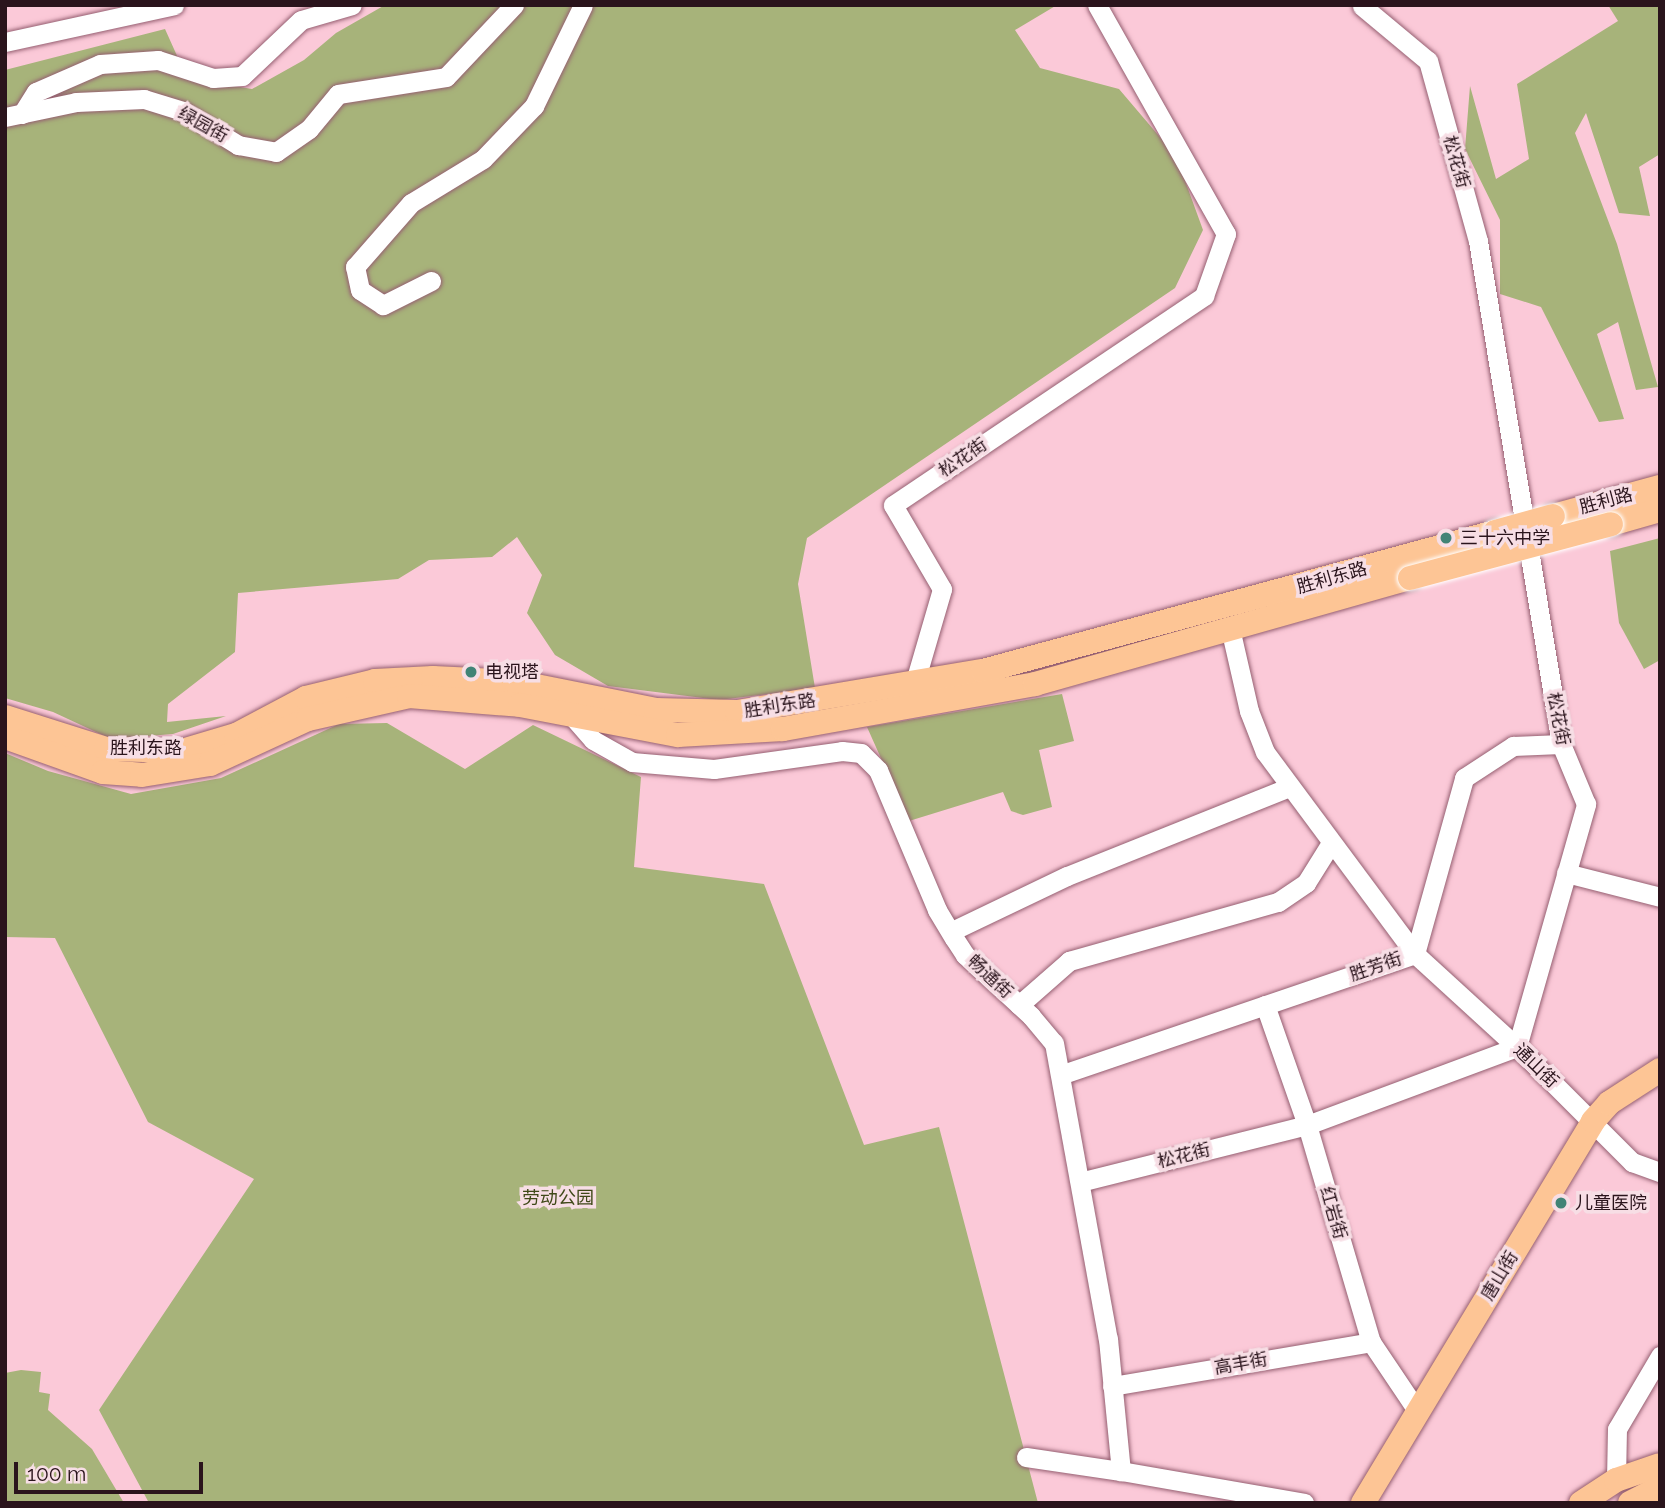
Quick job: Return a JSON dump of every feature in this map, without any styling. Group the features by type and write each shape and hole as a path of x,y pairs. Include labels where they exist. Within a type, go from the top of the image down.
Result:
{"main road":[{"name":"胜利路","path":"1553,516 1660,487"},
{"name":"胜利路","path":"5,737 103,772 142,775 210,764 309,719 409,696 482,700 678,735 783,730 995,693 1660,510"},
{"name":"胜利东路","path":"5,717 106,749 182,751 236,735 306,698 374,681 433,678 516,682 656,710 737,712 914,685 1187,618 1553,516"},
{"name":"唐山街","path":"1363,1503 1593,1121 1609,1103 1660,1070"},
{"path":"1580,1503 1660,1451"},
{"path":"1616,1480 1660,1465"},
{"path":"1630,1503 1660,1488"}],"street":[{"path":"5,41 174,5"},
{"path":"13,116 36,92 100,64 158,60 212,78 242,76 301,20 352,5"},
{"name":"绿园街","path":"13,116 76,102 144,99 183,111 238,145 276,152 309,129 338,94 446,77 514,5"},
{"path":"430,281 383,305 359,290 355,267 411,203 483,159 534,106 583,5"},
{"name":"松花街","path":"914,685 942,589 893,505 1204,296 1226,234 1097,5"},
{"name":"松花街","path":"1080,1182 1307,1125 1517,1047 1586,804 1561,744 1478,241 1428,61 1362,6"},
{"name":"通山街","path":"1230,628 1255,731 1289,787 1415,954 1517,1047 1632,1162 1660,1172"},
{"name":"畅通街","path":"573,717 593,740 632,762 714,769 842,751 861,753 878,770 937,910 965,954 1019,1005 1054,1043 1063,1074 1108,1339 1121,1471"},
{"name":"胜芳街","path":"1063,1074 1415,954 1464,778 1513,746 1561,744"},
{"path":"951,931 1067,876 1289,787"},
{"path":"1019,1005 1069,961 1278,902 1306,883 1331,843"},
{"path":"1566,873 1660,897"},
{"name":"红岩街","path":"1265,1005 1307,1125 1371,1342 1418,1412"},
{"name":"高丰街","path":"1112,1386 1371,1342"},
{"path":"1616,1480 1617,1429 1660,1356"},
{"path":"1026,1457 1304,1503"}],"green space":[{"path":"385,5 1057,5 1015,30 1040,68 1119,89 1176,156 1203,230 1175,288 807,538 798,584 815,688 719,700 608,686 555,655 527,613 542,575 517,537 492,557 429,560 398,579 238,593 235,652 168,704 167,722 226,716 173,734 111,739 53,712 5,698 5,70 165,29 187,78 252,89 304,60 336,33"},
{"path":"1608,5 1660,5 1660,154 1639,167 1650,216 1619,213 1586,113 1575,133 1617,244 1658,387 1636,390 1618,322 1597,334 1624,419 1599,422 1541,307 1500,294 1500,220 1465,149 1470,86 1496,179 1529,159 1517,84 1618,21"},
{"path":"1660,538 1660,660 1644,669 1619,623 1610,551"},
{"path":"1062,694 1074,741 1039,750 1052,807 1023,815 1011,811 1003,792 909,821 867,727"},
{"name":"劳动公园","path":"387,723 465,769 533,725 641,777 634,867 764,884 864,1145 939,1127 1038,1503 149,1503 99,1410 254,1179 148,1122 55,938 5,937 5,753 48,771 131,794 221,778 339,724"},
{"path":"21,1370 41,1372 39,1392 50,1394 48,1410 92,1449 124,1503 5,1503 5,1373"}],"place":[{"name":"三十六中学","path":"1446,538"},
{"name":"电视塔","path":"471,672"},
{"name":"儿童医院","path":"1561,1203"}]}
